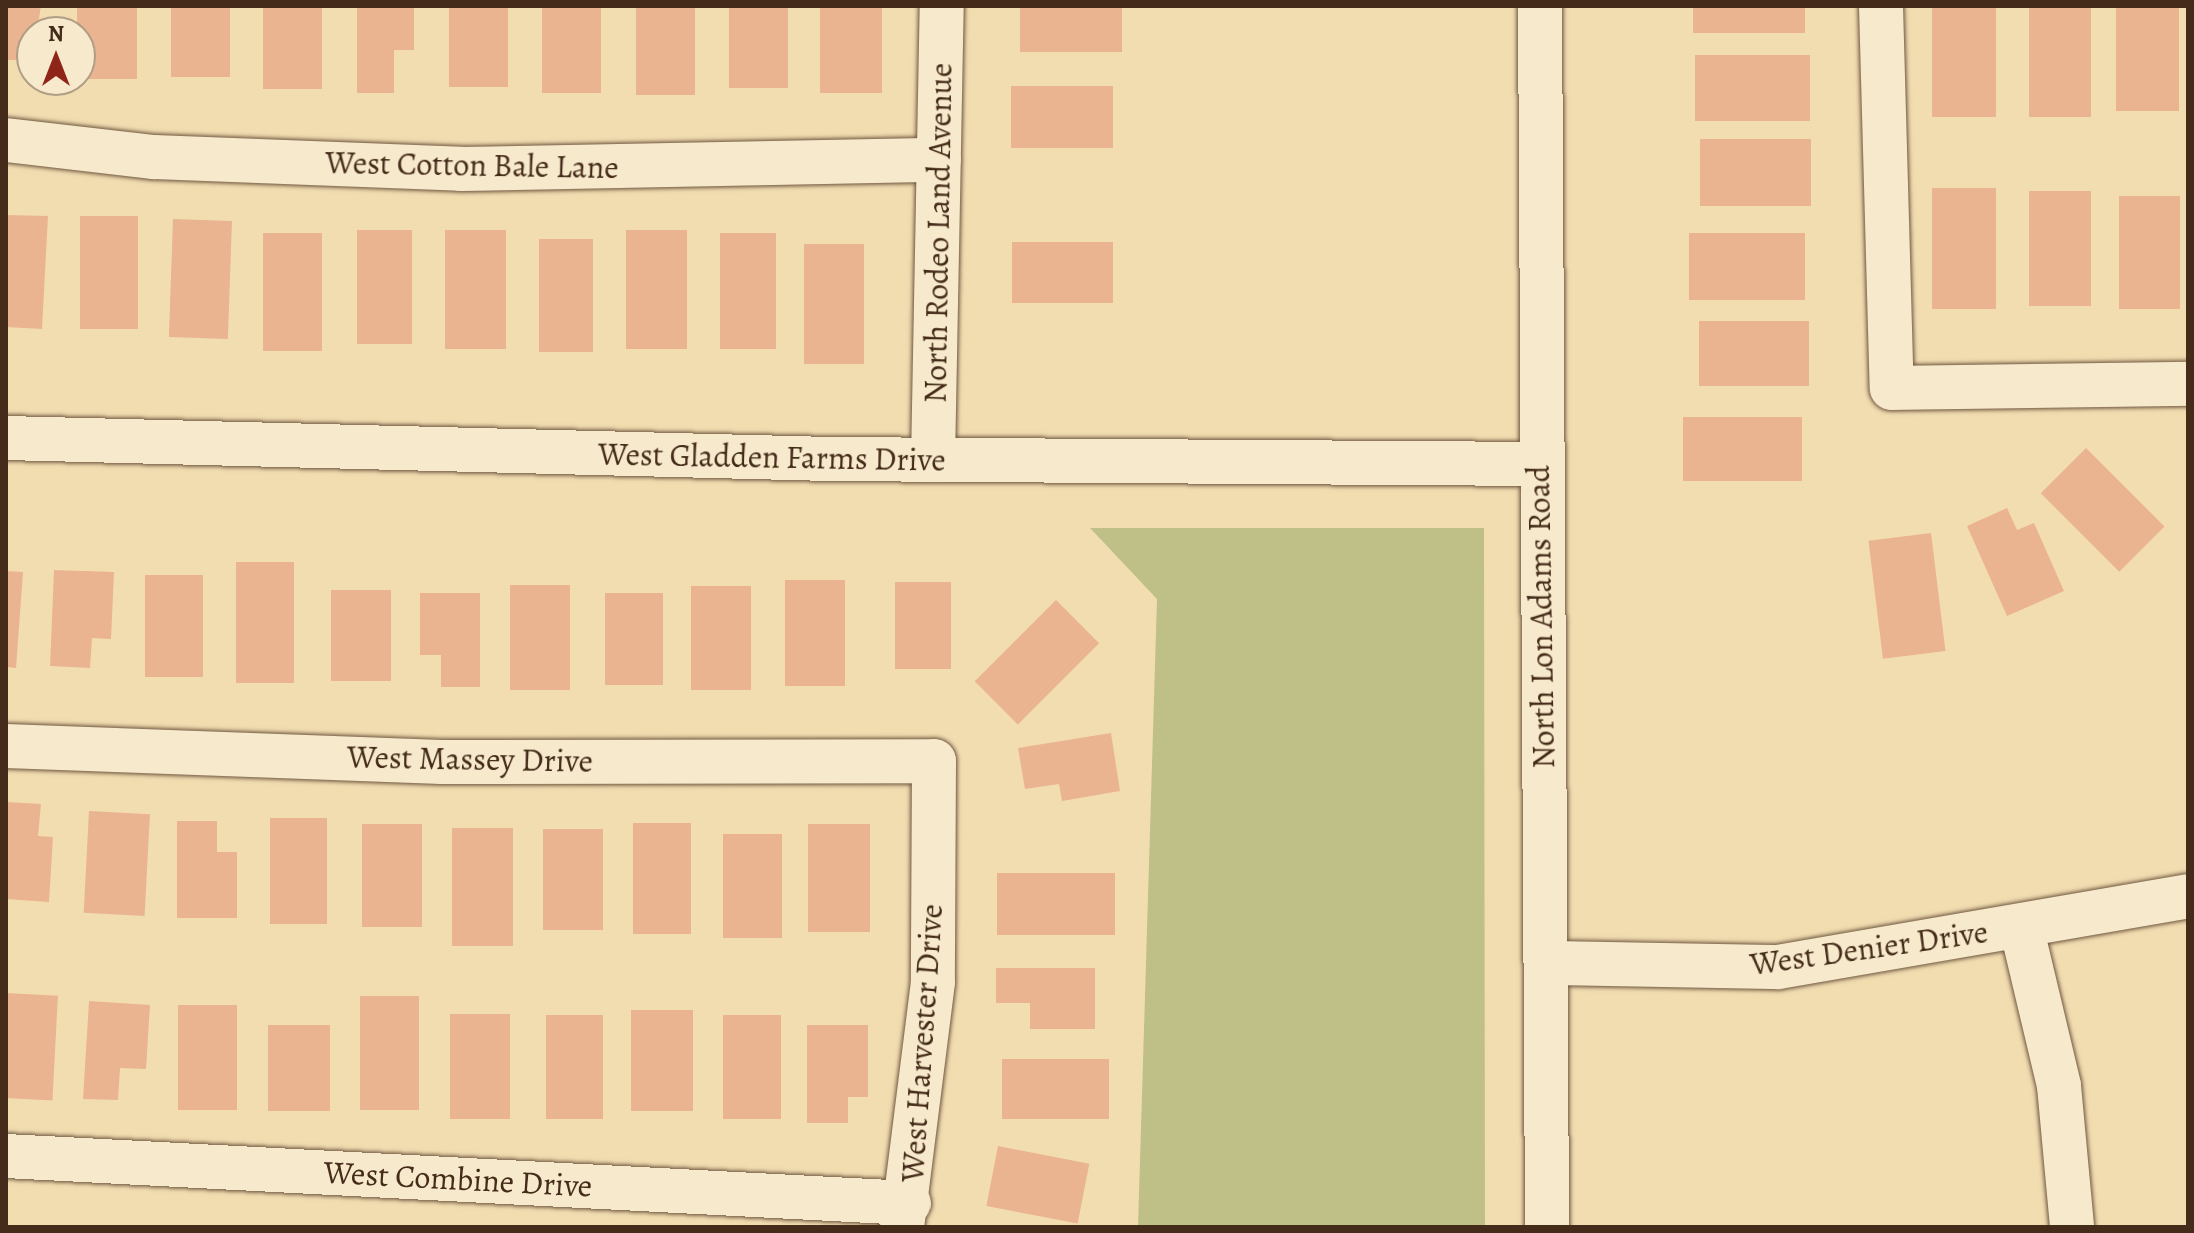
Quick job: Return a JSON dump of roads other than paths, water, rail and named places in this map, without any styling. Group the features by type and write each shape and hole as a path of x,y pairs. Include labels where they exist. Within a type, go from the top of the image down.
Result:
{"street":[{"name":"North Rodeo Land Avenue","path":"933,460 942,6"},
{"name":"North Lon Adams Road","path":"1540,6 1538,464 1548,963 1547,1227"},
{"path":"1881,6 1892,388 2188,384"},
{"name":"West Cotton Bale Lane","path":"6,140 154,157 461,169 939,160"},
{"name":"West Gladden Farms Drive","path":"6,438 107,446 933,460 1538,464"},
{"name":"West Massey Drive","path":"6,746 442,762 934,761"},
{"name":"West Harvester Drive","path":"906,1215 933,982 934,761"},
{"name":"West Denier Drive","path":"1548,963 1778,967 2188,896"},
{"path":"2021,926 2059,1086 2072,1227"},
{"name":"West Combine Drive","path":"6,1156 906,1215"}]}
